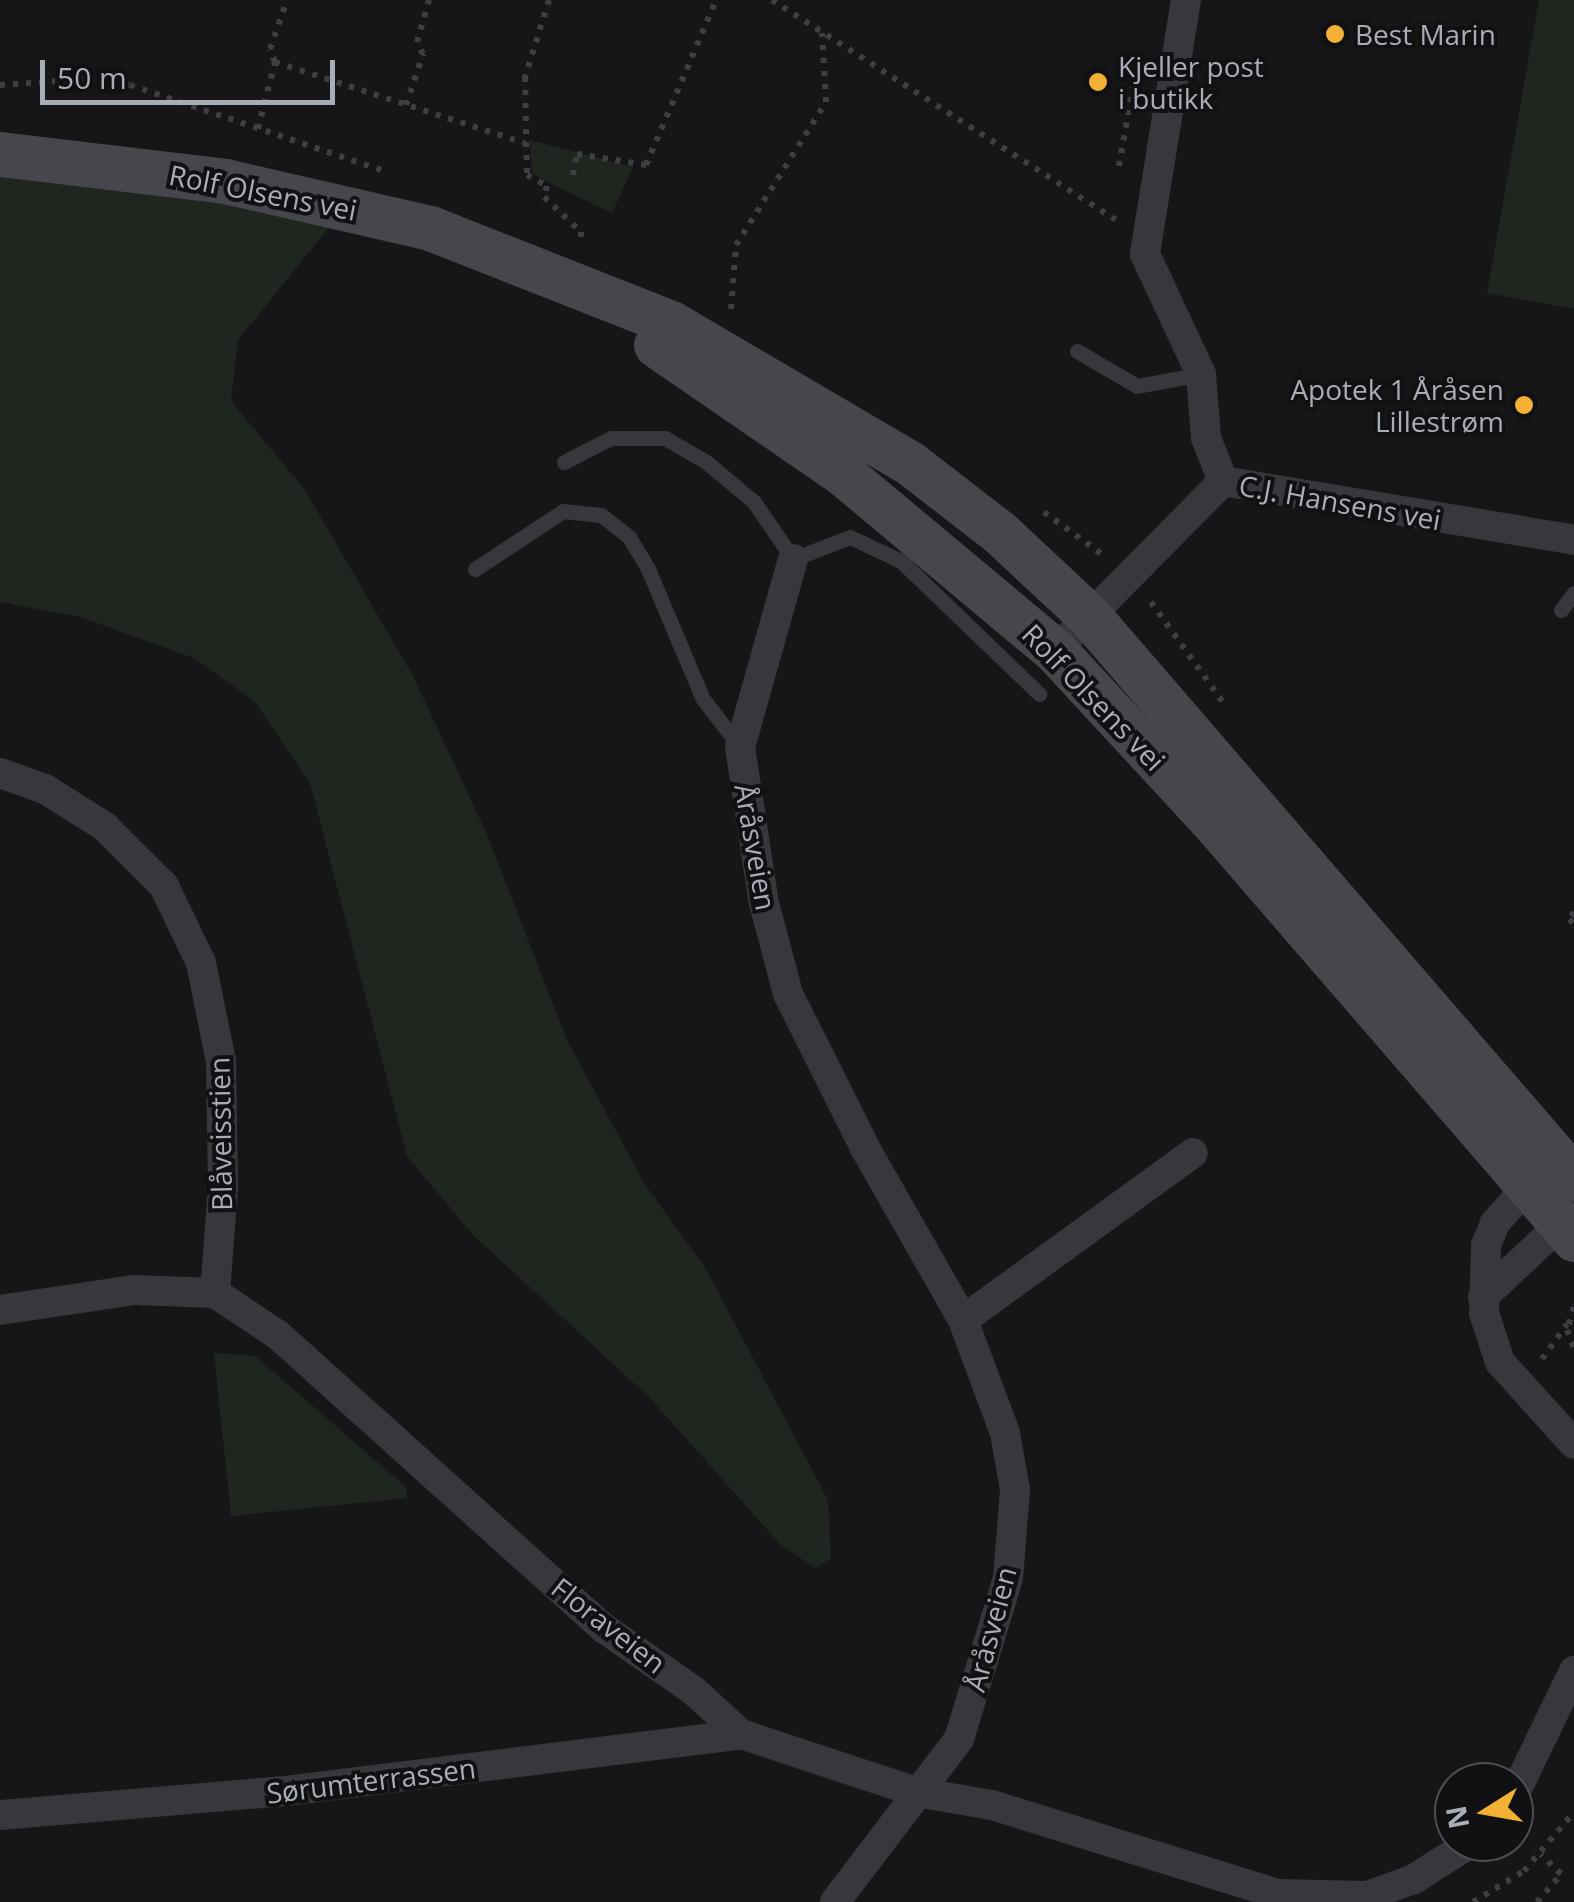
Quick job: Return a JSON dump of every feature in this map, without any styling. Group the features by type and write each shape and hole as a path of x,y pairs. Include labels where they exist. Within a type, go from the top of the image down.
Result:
{"main road":[{"name":"Rolf Olsens vei","path":"0,154 290,194 430,228 671,323 824,409 911,464 999,532 1089,616 1573,1176"},
{"name":"Rolf Olsens vei","path":"518,262 660,348 842,472 1055,652 1215,824 1568,1231"}],"street":[{"path":"1186,0 1146,254 1201,374 1206,438 1223,482"},
{"name":"C.J. Hansens vei","path":"1055,652 1223,482 1574,540"},
{"name":"Åråsveien","path":"792,559 740,747 746,811 788,994 865,1148 963,1320 1005,1433 1014,1490 1008,1578 959,1738 835,1902"},
{"name":"Blåveisstien","path":"0,772 45,790 104,827 164,886 201,962 221,1061 224,1187 215,1293"},
{"path":"963,1320 1194,1153"},
{"path":"1484,1297 1568,1231 1573,1176 1528,1186 1495,1222 1486,1245 1484,1297 1500,1362 1574,1444"},
{"path":"0,1310 134,1290 215,1293"},
{"name":"Floraveien","path":"215,1293 278,1335 605,1629 694,1690 741,1734"},
{"path":"1530,1762 1574,1671"},
{"path":"741,1734 787,1744 916,1792 992,1805 1276,1898 1367,1896 1414,1878 1440,1862"},
{"name":"Sørumterrassen","path":"0,1816 286,1791 741,1734"}],"lane":[{"path":"1076,352 1137,386 1201,374"},
{"path":"564,462 611,438 665,438 705,460 754,502 792,559 850,538 876,545 976,628 1038,694"},
{"name":"Åråsveien","path":"475,570 563,511 601,515 629,537 648,568 703,699 740,747"},
{"path":"1561,610 1574,592"}],"path":[{"path":"258,129 276,62 270,49 287,0"},
{"path":"406,105 423,54 417,42 428,0"},
{"path":"549,0 525,78 526,176 546,186 544,197 581,232 582,241"},
{"path":"573,175 577,154 646,165 716,0"},
{"path":"772,0 1122,224 1146,254"},
{"path":"729,316 736,245 826,102 822,33"},
{"path":"276,62 525,143"},
{"path":"1119,166 1124,127"},
{"path":"1574,912 1569,919 1574,924"},
{"path":"1574,1308 1567,1330 1574,1348"},
{"path":"1473,1902 1541,1854 1574,1812"},
{"path":"1536,1902 1561,1874 1541,1854"}],"shaded area":[{"path":"1539,0 1574,0 1574,309 1487,293"},
{"path":"530,140 633,167 612,213 532,174"},
{"path":"0,172 338,216 238,340 231,401 305,490 413,676 486,832 567,1040 644,1183 706,1269 828,1500 831,1559 815,1568 780,1544 649,1397 473,1235 407,1156 310,783 255,702 194,658 80,617 0,602"},
{"path":"214,1353 255,1356 406,1487 407,1498 231,1516"}],"place":[{"name":"Best Marin","path":"1335,34"},
{"name":"Kjeller post i butikk","path":"1098,82"},
{"name":"Apotek 1 Åråsen Lillestrøm","path":"1524,405"}]}
